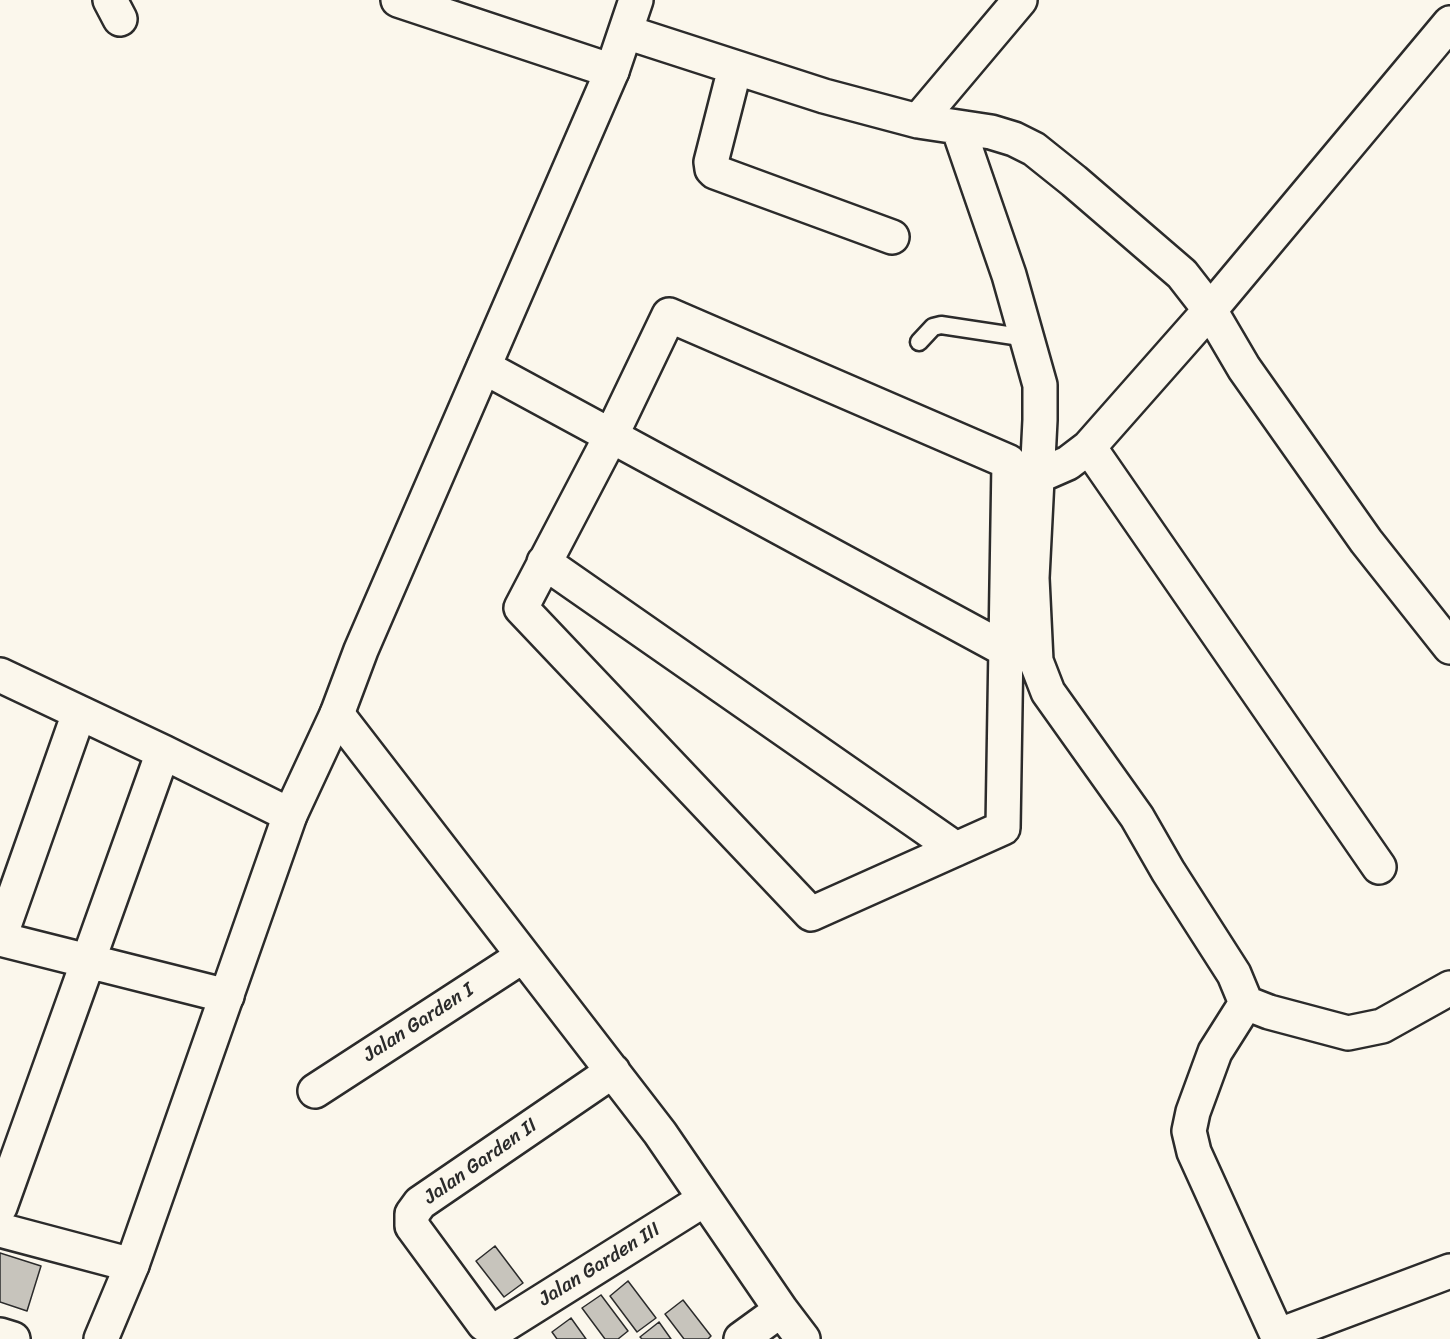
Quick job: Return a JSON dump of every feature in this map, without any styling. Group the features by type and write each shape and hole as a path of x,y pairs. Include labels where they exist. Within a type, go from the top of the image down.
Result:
{"street":[{"path":"398,0 436,6 612,72"},
{"path":"101,1339 132,1265 290,815 337,714 361,650 612,72 636,0"},
{"path":"918,121 1020,0"},
{"path":"1036,477 1068,463 1089,447 1210,310 1450,23"},
{"path":"626,32 824,96 918,121 1003,135 1034,149 1182,274 1210,310 1244,368 1366,541 1450,647"},
{"path":"735,68 711,162 712,169 892,237"},
{"path":"958,127 1009,275 1040,385 1032,578 1036,661 1048,692 1137,817 1234,974 1246,1003 1269,1012 1348,1033 1382,1026 1450,988"},
{"path":"669,315 1009,462 1003,828 811,914 521,608 611,436 669,315"},
{"path":"483,367 1006,650"},
{"path":"1089,447 1379,867"},
{"path":"544,562 956,849"},
{"path":"0,675 290,815"},
{"path":"80,712 0,938 227,996"},
{"path":"337,714 660,1133 803,1339"},
{"path":"0,1207 163,752"},
{"name":"Jalan Garden I","path":"315,1091 523,956"},
{"path":"1246,1003 1215,1052 1192,1112 1190,1131 1194,1152 1278,1337 1450,1271"},
{"name":"Jalan Garden II","path":"493,1329 484,1324 412,1226 412,1214 420,1203 613,1071"},
{"name":"Jalan Garden III","path":"493,1329 501,1327 705,1198"},
{"path":"0,1230 132,1265"},
{"path":"741,1339 781,1310"},
{"path":"0,1335 13,1339"}],"lane":[{"path":"919,342 933,327 941,325 1027,338"}],"building":[{"path":"495,1246 523,1283 504,1297 476,1261"},
{"path":"0,1253 41,1266 27,1311 0,1302"},
{"path":"628,1281 656,1318 637,1332 610,1296"},
{"path":"601,1295 628,1331 618,1339 605,1339 582,1308"},
{"path":"683,1300 711,1336 708,1339 684,1339 665,1314"},
{"path":"571,1318 586,1339 557,1339 552,1332"},
{"path":"659,1322 671,1339 642,1339 640,1337"}]}
